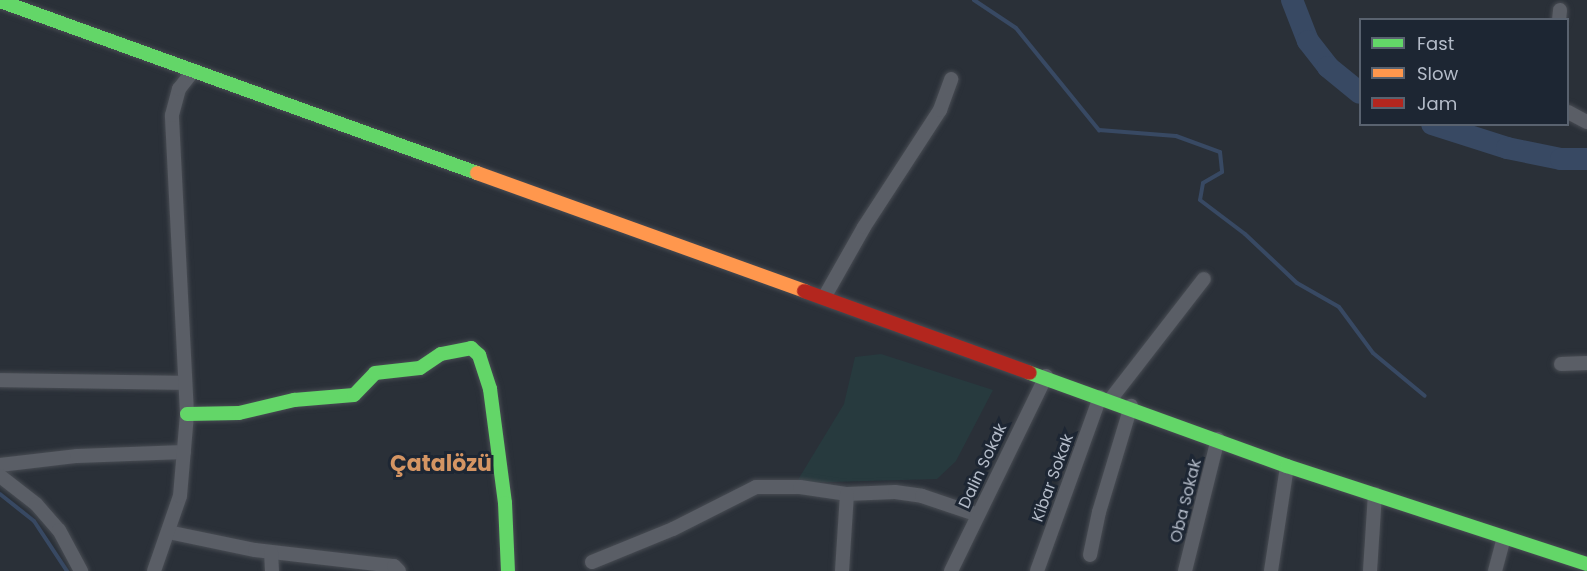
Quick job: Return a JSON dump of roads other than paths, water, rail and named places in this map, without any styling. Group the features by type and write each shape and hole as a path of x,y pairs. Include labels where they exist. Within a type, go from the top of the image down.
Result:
{"main road":[{"path":"0,1 1131,406 1287,466 1587,565"},
{"path":"187,414 239,413 294,400 354,395 375,373 420,368 441,354 471,348 479,355 490,389 503,483 508,571"}],"street":[{"path":"154,571 180,496 187,414 172,115 179,89 193,71"},
{"path":"825,296 864,227 940,110 951,79"},
{"path":"1569,113 1587,122"},
{"name":"Kibar Sokak","path":"1036,571 1105,398 1204,279"},
{"path":"1561,364 1587,363"},
{"name":"Dalin Sokak","path":"951,571 1046,376"},
{"path":"0,380 184,383"},
{"path":"1090,555 1099,512 1131,406"},
{"name":"Oba Sokak","path":"1185,571 1218,439"},
{"path":"0,465 76,456 184,452"},
{"path":"1271,571 1287,466"},
{"path":"0,476 36,504 59,530 81,571"},
{"path":"592,562 673,529 756,487 800,487 847,494 895,492 922,496 978,515"},
{"path":"842,571 847,494"},
{"path":"1370,571 1375,494"},
{"path":"168,532 271,552 394,566 399,571"},
{"path":"1495,571 1504,537"},
{"path":"271,552 272,571"}],"waterway":[{"path":"974,0 1016,28 1099,130 1176,136 1220,152 1222,172 1203,183 1200,200 1245,234 1297,283 1339,307 1373,353 1425,396"},
{"path":"1292,0 1308,41 1328,67 1359,92"},
{"path":"1438,126 1507,148 1561,159 1587,159"},
{"path":"0,494 34,521 67,571"}],"district":[{"name":"Çatalözü","path":"441,464"}]}
